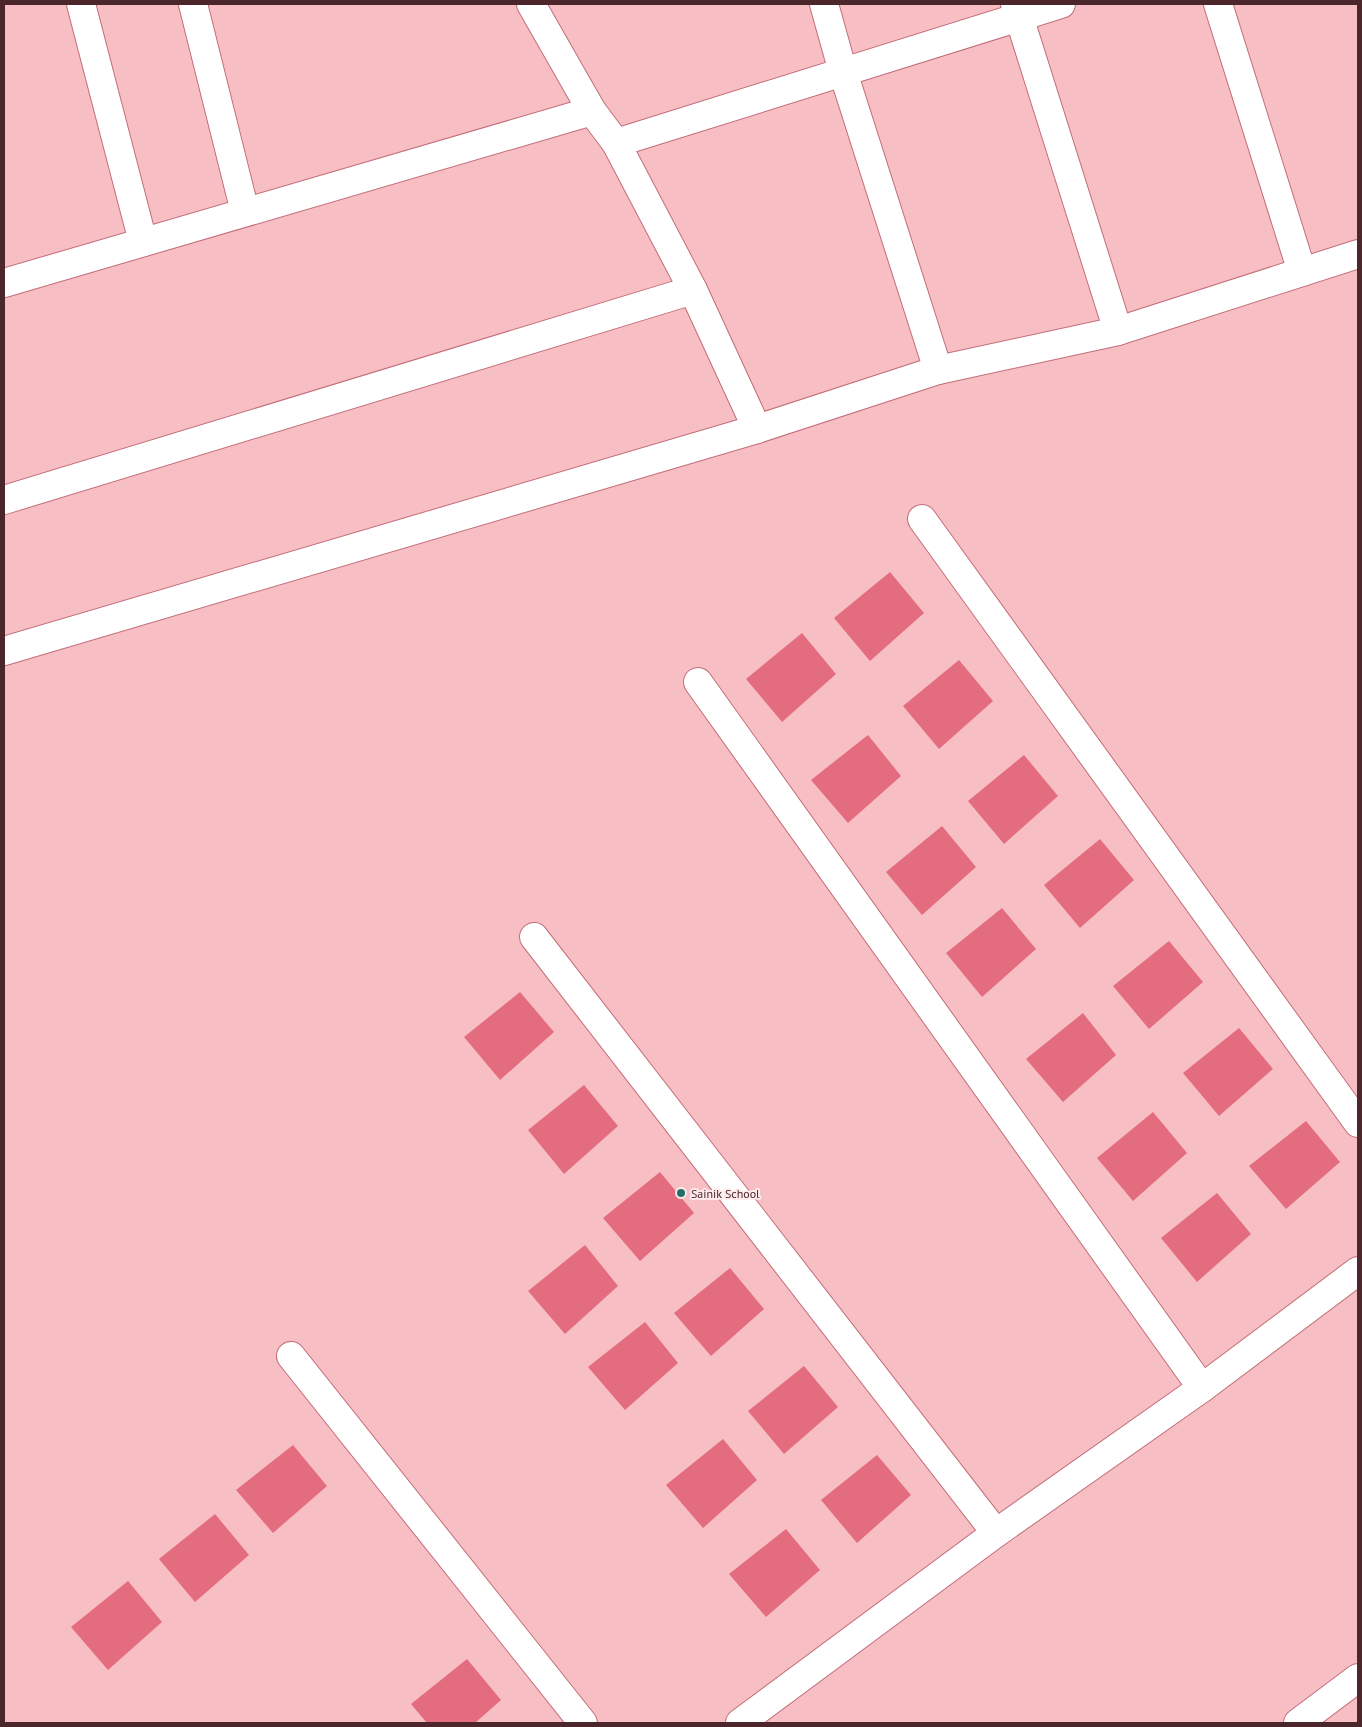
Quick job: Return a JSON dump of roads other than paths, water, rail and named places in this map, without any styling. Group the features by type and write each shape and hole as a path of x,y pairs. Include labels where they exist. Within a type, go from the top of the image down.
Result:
{"street":[{"path":"81,4 143,242"},
{"path":"193,4 245,212"},
{"path":"531,4 592,111 616,143 693,290 757,429"},
{"path":"824,4 843,72 938,370"},
{"path":"616,143 843,72 1017,10 1061,4"},
{"path":"1218,4 1302,272"},
{"path":"1017,10 1118,331"},
{"path":"4,283 592,111"},
{"path":"4,652 757,429 938,370 1118,331 1358,254"},
{"path":"4,500 693,290"},
{"path":"922,519 1358,1123"},
{"path":"698,682 1202,1388"},
{"path":"534,937 996,1533"},
{"path":"740,1723 996,1533 1202,1388 1358,1270"},
{"path":"291,1356 583,1723"},
{"path":"1298,1723 1358,1678"}],"place":[{"name":"Sainik School","path":"681,1193"}]}
